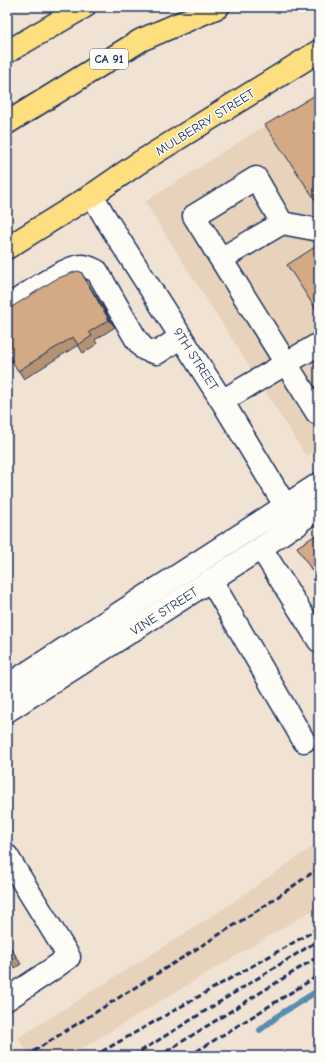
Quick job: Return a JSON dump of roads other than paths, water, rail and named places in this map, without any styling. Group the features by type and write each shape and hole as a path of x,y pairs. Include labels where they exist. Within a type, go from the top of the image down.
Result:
{"main road":[{"path":"7,52 84,7"},
{"name":"CA 91","path":"7,123 141,40 218,7"},
{"name":"MULBERRY STREET","path":"7,248 92,195 137,164 319,51"}],"street":[{"path":"282,223 256,178 194,216 286,363 318,413 319,412"},
{"name":"9TH STREET","path":"92,195 222,401 297,525"},
{"path":"221,259 282,223 319,230"},
{"path":"7,307 65,271 80,266 88,267 97,271 136,339 144,349 157,353 181,336"},
{"path":"222,401 319,344"},
{"name":"VINE STREET","path":"7,686 319,484"},
{"name":"VINE STREET","path":"7,711 297,525 319,508"},
{"path":"261,548 319,641"},
{"path":"211,580 304,741"},
{"path":"7,856 69,957 7,999"}],"waterway":[{"path":"260,1030 282,1013 319,990"}],"railway":[{"path":"26,1056 263,907 319,868"},
{"path":"94,1056 319,928"},
{"path":"133,1056 319,940"},
{"path":"159,1056 319,956"},
{"path":"189,1056 319,975"}]}
